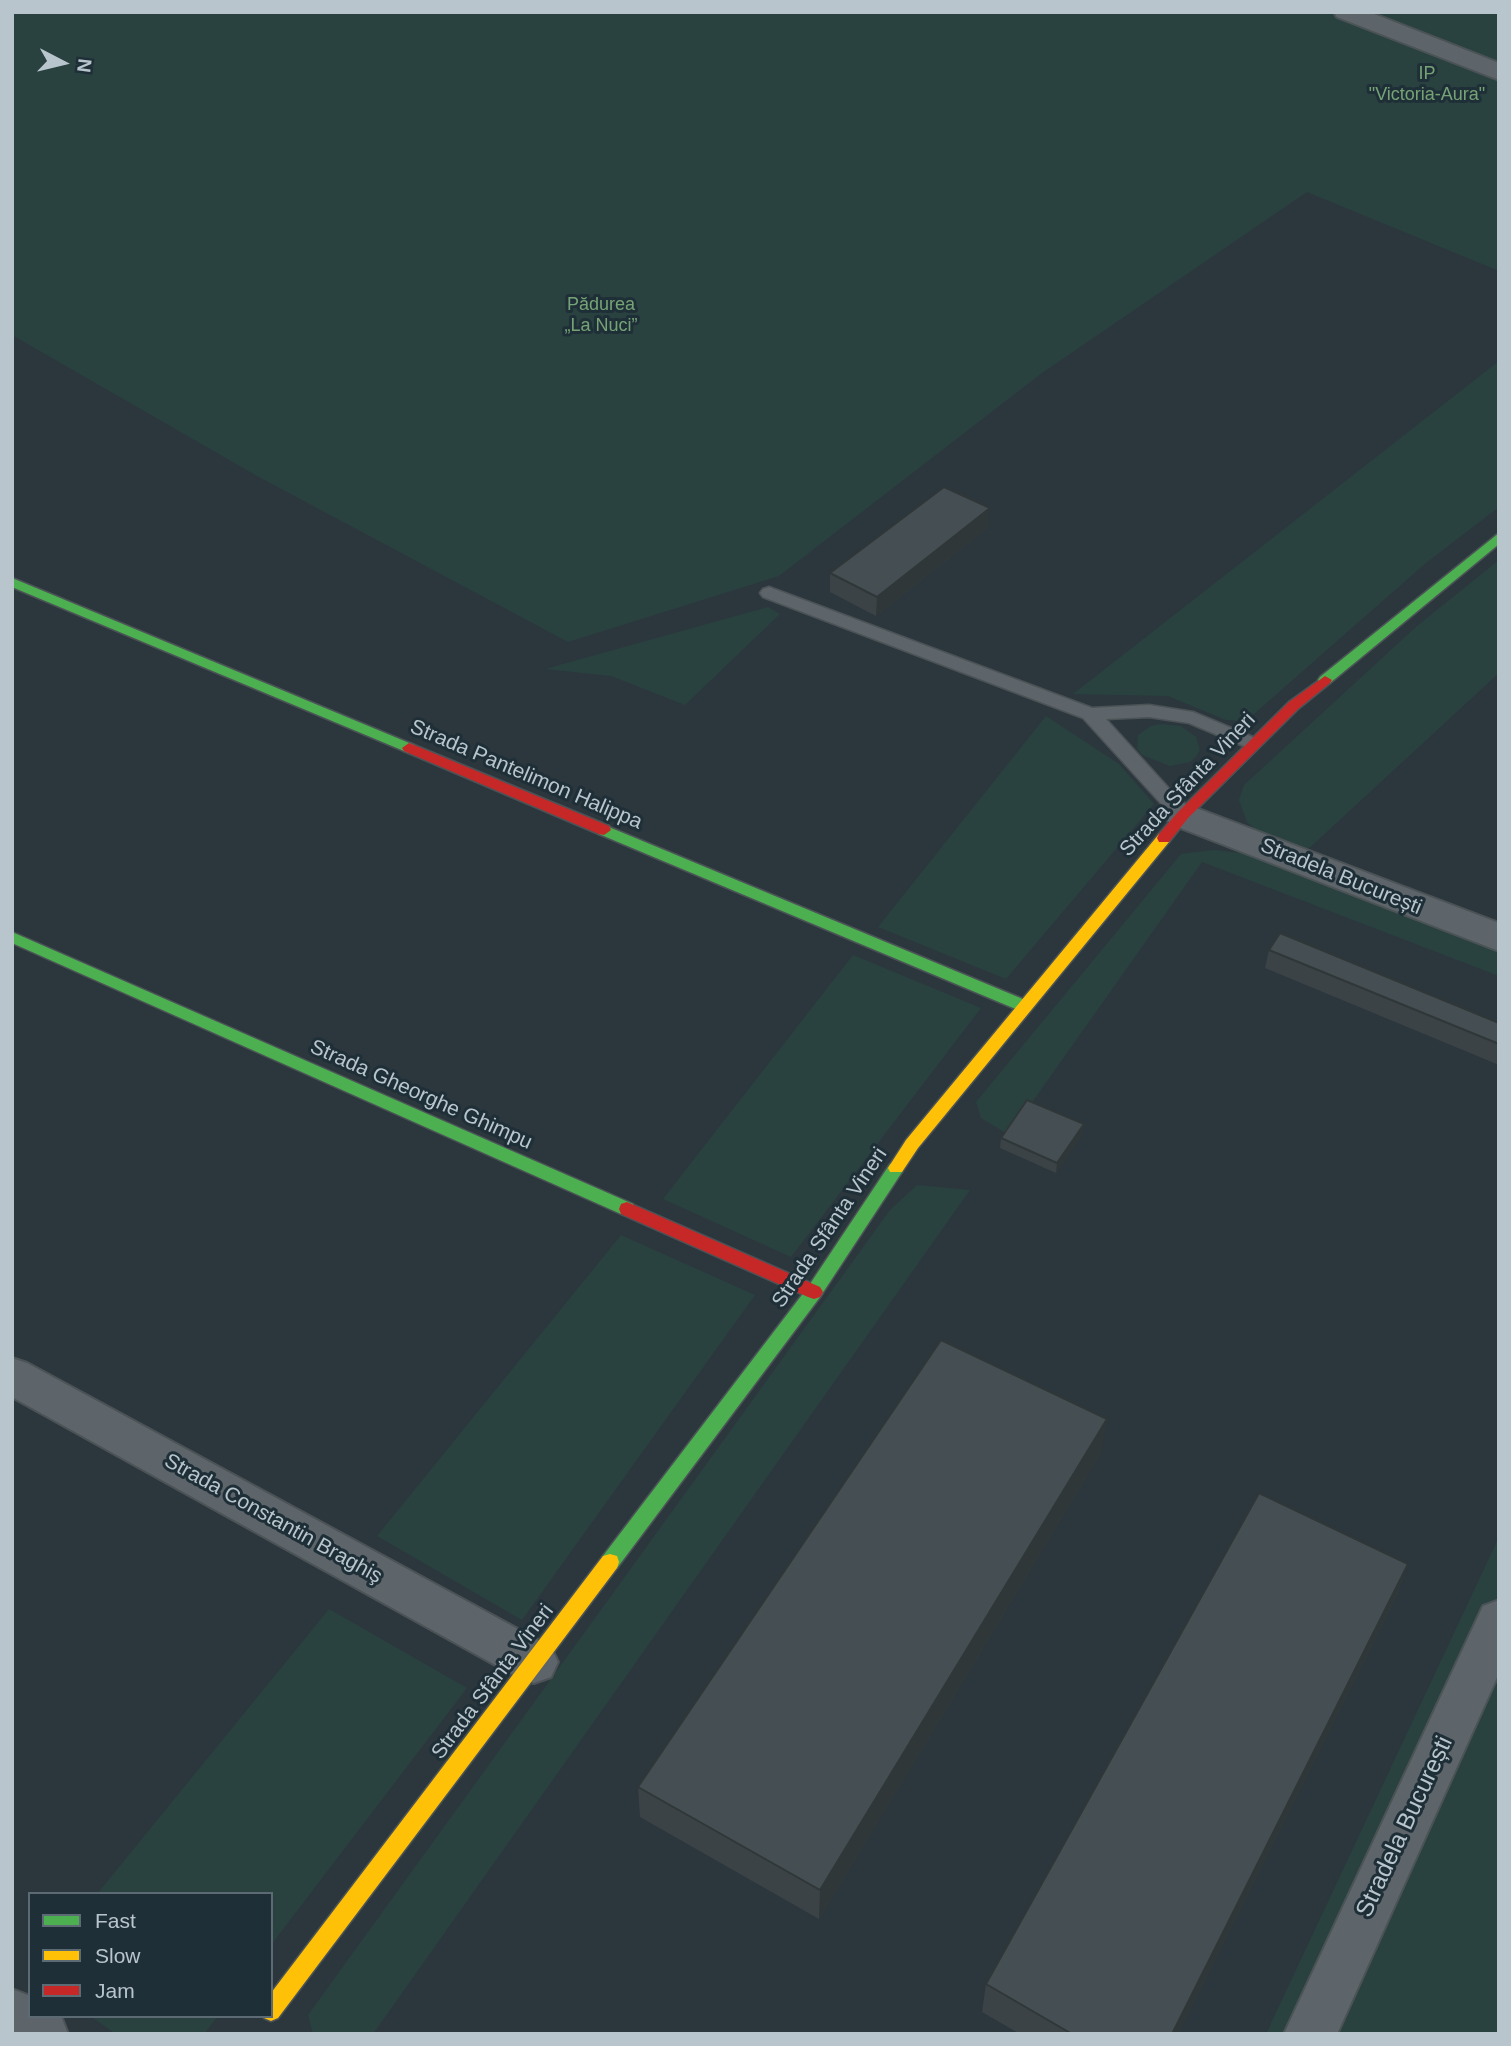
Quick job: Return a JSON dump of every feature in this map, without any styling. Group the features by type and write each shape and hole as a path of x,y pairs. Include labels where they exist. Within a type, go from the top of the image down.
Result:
{"street":[{"path":"1346,12 1499,72"},
{"name":"Strada Sfânta Vineri","path":"273,2009 814,1292 912,1144 1183,815 1294,705 1499,537"},
{"name":"Strada Pantelimon Halippa","path":"12,582 1024,1006"},
{"name":"Stradela București","path":"1183,815 1499,938"},
{"name":"Strada Gheorghe Ghimpu","path":"12,937 814,1292"},
{"name":"Strada Constantin Braghiş","path":"12,1376 534,1662"},
{"name":"Stradela București","path":"1310,2034 1499,1621"},
{"path":"12,2014 42,2034"}],"lane":[{"path":"769,593 1090,714 1149,711 1193,718 1253,744"},
{"path":"1090,714 1183,815"}],"green space":[{"name":"Pădurea „La Nuci”","path":"12,12 1499,12 1499,271 1307,192 1042,373 779,576 568,642 257,476 12,335"},
{"path":"1499,361 1499,507 1426,563 1246,721 1226,720 1168,696 1073,694"},
{"path":"1499,560 1499,673 1304,853 1263,837 1247,822 1239,800 1244,785 1417,626"},
{"path":"768,607 780,614 685,705 611,676 545,669"},
{"path":"1046,716 1119,764 1154,804 1006,979 878,927"},
{"path":"1151,726 1181,726 1196,737 1200,750 1196,757 1190,762 1170,766 1142,755 1137,749 1138,735"},
{"path":"1214,850 1247,854 1499,947 1499,976 1202,862 1009,1135 981,1118 976,1102 1181,854"},
{"path":"853,955 981,1008 791,1257 663,1199"},
{"path":"917,1185 970,1190 373,2034 313,2034 308,2015 890,1210"},
{"path":"621,1235 755,1295 522,1620 377,1536"},
{"path":"1499,1537 1499,2034 1266,2034"},
{"path":"329,1609 467,1688 273,1942 273,1892 99,1892"},
{"path":"93,2018 216,2018 204,2034 116,2034"}],"building":[{"path":"944,487 990,508 877,597 830,573"},
{"path":"1280,933 1499,1023 1499,1044 1269,950"},
{"path":"1027,1100 1084,1124 1057,1163 1001,1138"},
{"path":"941,1340 1107,1419 820,1890 638,1787"},
{"path":"1259,1493 1408,1564 1172,2034 1072,2034 986,1984"}],"traffic: fast":[{"path":"1325,680 1499,537"},
{"path":"12,582 409,748"},
{"path":"604,830 1024,1006"},
{"path":"12,937 627,1209"},
{"path":"610,1562 814,1292 896,1168"}],"traffic: slow":[{"path":"896,1168 912,1144 1164,838"},
{"path":"273,2008 610,1562"}],"traffic: jam":[{"path":"1164,838 1183,815 1294,705 1325,680"},
{"path":"409,748 604,830"},
{"path":"627,1209 814,1292"}],"park label":[{"name":"IP \"Victoria-Aura\"","path":"1427,84"}]}
